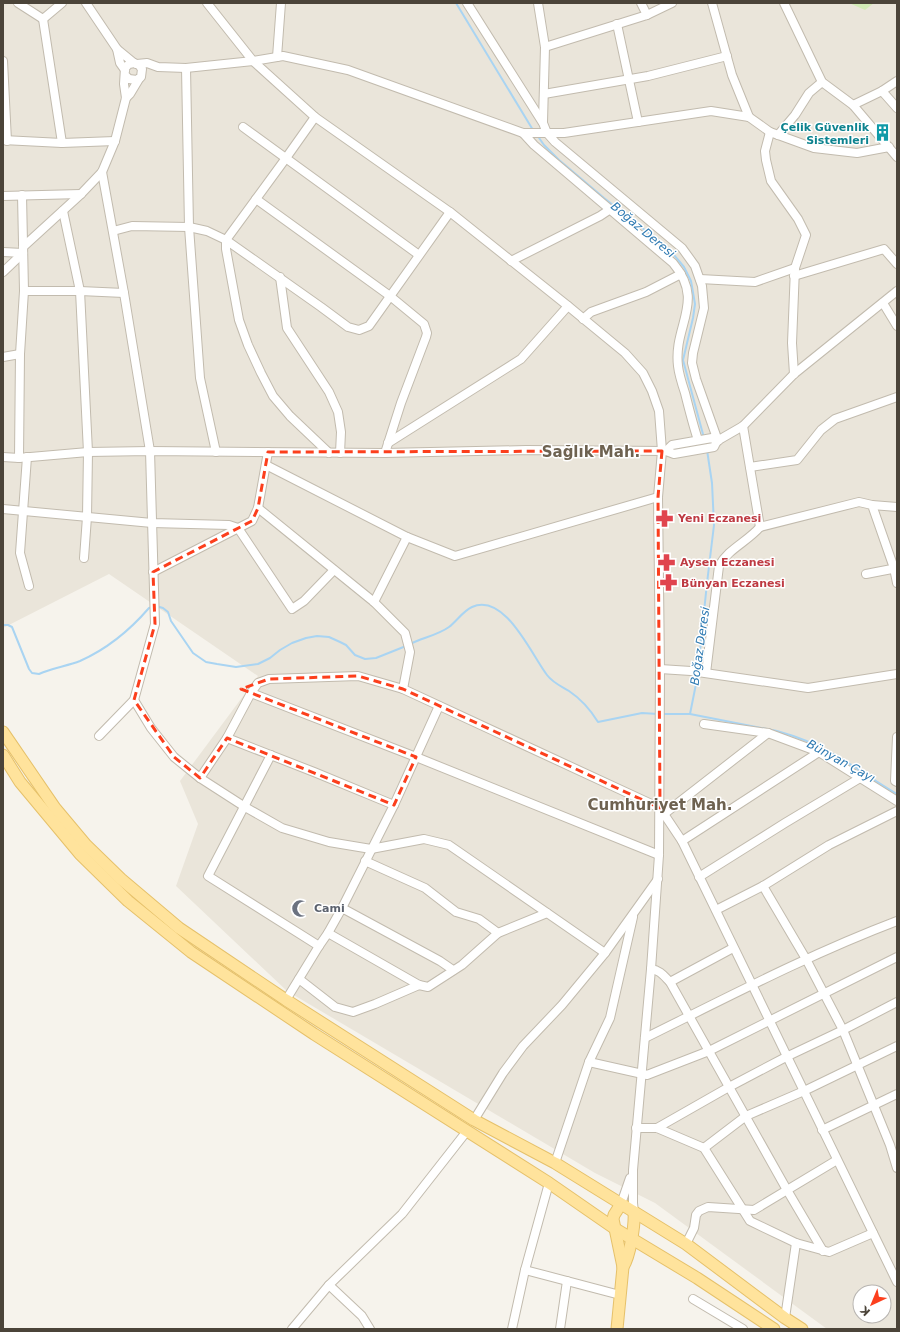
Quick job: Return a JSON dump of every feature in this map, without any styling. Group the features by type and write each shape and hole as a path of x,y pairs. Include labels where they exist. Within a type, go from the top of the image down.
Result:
{"main road":[{"path":"3,732 55,808 86,845 116,874 179,928 286,1000 474,1120 555,1163 686,1244 802,1329"},
{"path":"4,758 20,782 80,854 128,900 191,952 549,1183 614,1228 697,1278 774,1329"},
{"path":"621,1204 613,1219 623,1267"},
{"path":"617,1329 623,1267 627,1260 635,1221 634,1212"}],"street":[{"path":"18,3 43,19 62,143"},
{"path":"43,19 62,3"},
{"path":"86,3 117,48 141,67 140,77 126,98"},
{"path":"206,3 253,61 315,117 450,212 568,306 625,353 644,372 652,391 659,411 664,451 658,497 662,811 651,969 632,1170 634,1212"},
{"path":"277,57 281,3"},
{"path":"467,3 543,123"},
{"path":"538,3 545,47 543,133"},
{"path":"641,3 647,15"},
{"path":"545,47 647,15 672,3"},
{"path":"712,3 732,76 749,117"},
{"path":"784,4 822,82 853,105 897,157"},
{"path":"617,24 638,122"},
{"path":"117,48 120,63 125,73 131,80 149,73 158,67"},
{"path":"3,272 23,250 102,172 115,141 126,98 124,84 127,66 135,63 147,63 158,67 186,68 253,61 283,56 348,70 527,134 564,133 710,111 749,117 774,134 814,148 857,153 889,147"},
{"path":"544,94 629,80 727,56"},
{"path":"3,61 5,140 62,143 115,141"},
{"path":"186,68 189,227 200,378 216,452"},
{"path":"853,105 882,91 897,81"},
{"path":"794,374 792,343 794,272 806,235 798,220 771,182 765,151 774,134 795,115 808,92 822,82"},
{"path":"882,91 897,108"},
{"path":"315,117 226,240 226,249 239,320 260,374 273,396 290,416 329,453"},
{"path":"243,127 419,255"},
{"path":"543,133 682,248 695,266 704,293 704,308 692,363 715,442"},
{"path":"527,134 530,141 609,210 673,263 681,274 687,289 689,300 678,348 678,366 699,440"},
{"path":"99,736 134,700 155,624 150,451 102,172"},
{"path":"3,196 81,194"},
{"path":"22,195 24,291 20,354 24,511 20,553 29,586"},
{"path":"256,199 390,296 424,324 427,333 426,337 401,403 385,453"},
{"path":"511,261 609,210"},
{"path":"63,211 80,291 88,452 87,517 84,558"},
{"path":"113,231 132,226 189,227 207,231 226,240 280,277 348,328 359,330 369,326 450,212"},
{"path":"700,279 755,282 884,249 897,264"},
{"path":"3,252 23,250"},
{"path":"583,319 591,312 646,292 681,274"},
{"path":"280,277 287,328 329,392 338,412 341,432 340,453"},
{"path":"24,291 124,293"},
{"path":"3,457 23,458 88,452 150,451 385,453 526,450 664,451 674,454 702,449 743,426 794,374 897,291"},
{"path":"882,303 897,326"},
{"path":"388,443 521,359 568,306"},
{"path":"3,357 20,354"},
{"path":"750,467 797,460 821,430 835,419 897,397"},
{"path":"743,426 760,527"},
{"path":"664,451 672,445 699,440 715,442"},
{"path":"153,572 252,521 258,508 268,452"},
{"path":"266,465 407,537 455,556 658,497"},
{"path":"705,673 719,566 723,559 731,551 760,527 859,502 872,505 897,507"},
{"path":"872,505 896,568 897,583"},
{"path":"258,508 374,602 405,633 410,652 403,689"},
{"path":"3,509 152,523 229,525 238,528 292,609 304,601 334,570"},
{"path":"374,602 407,537"},
{"path":"866,574 896,568"},
{"path":"660,669 690,671 808,688 897,674"},
{"path":"200,778 227,738 258,683 269,679 358,676 403,689 662,811 682,841 897,1282"},
{"path":"251,693 416,757 659,855"},
{"path":"134,700 151,728 174,757 200,778 244,807 282,828 329,842 371,849 424,839 449,845 605,953"},
{"path":"286,1000 342,908 394,805 439,706"},
{"path":"704,724 768,733 819,752 897,801"},
{"path":"662,811 768,733"},
{"path":"897,737 895,780 897,782"},
{"path":"227,738 394,805"},
{"path":"682,841 819,752"},
{"path":"271,755 208,876 319,946"},
{"path":"699,877 785,822 860,778"},
{"path":"716,910 763,886 829,845 897,811"},
{"path":"365,861 425,888 456,912 479,919 498,933"},
{"path":"474,1120 523,1046 562,1005 605,953 658,879"},
{"path":"763,886 806,959 843,1030 890,1145 897,1168"},
{"path":"342,908 440,961 453,970"},
{"path":"328,933 419,985 428,987 462,965 498,933 547,913"},
{"path":"555,1163 590,1062 610,1018 633,914"},
{"path":"645,1038 806,959 860,935 897,921"},
{"path":"670,982 733,948"},
{"path":"590,1062 647,1075 709,1051 897,957"},
{"path":"651,969 663,974 670,982 823,1251"},
{"path":"299,979 335,1007 353,1012 419,985"},
{"path":"657,1128 729,1087 786,1057 897,1002"},
{"path":"704,1148 746,1116 804,1091 897,1046"},
{"path":"822,1130 897,1094"},
{"path":"636,1128 657,1128 704,1148 750,1221 796,1243 829,1252 872,1232"},
{"path":"292,1329 329,1285 402,1214 467,1131"},
{"path":"686,1244 694,1228 696,1215 703,1208 754,1210 837,1160"},
{"path":"621,1204 632,1170"},
{"path":"512,1329 525,1270 549,1183"},
{"path":"785,1318 796,1243"},
{"path":"525,1270 620,1295"},
{"path":"560,1329 567,1281"},
{"path":"329,1285 362,1316 370,1329"},
{"path":"693,1299 742,1329"}],"highlighted area":[{"path":"662,451 658,497 660,808 403,689 358,676 269,679 241,689 416,757 394,805 227,738 200,778 174,757 134,700 155,624 153,572 252,521 258,508 268,452"}],"shaded area":[{"path":"3,3 897,3 897,1329 827,1329 655,1203 595,1173 287,991 176,886 198,824 180,781 258,676 109,574 3,628"}],"green space":[{"path":"849,3 874,3 865,10"}],"waterway":[{"name":"Boğaz Deresi","path":"456,3 533,130"},
{"name":"Boğaz Deresi","path":"537,135 544,145 559,160 604,198 669,249 684,267 691,281 695,304 683,360 704,438"},
{"name":"Boğaz Deresi","path":"698,670 714,525 712,483 707,450"},
{"path":"410,644 445,630 472,607 484,605 496,609 506,617 516,628 549,678 581,701 598,722 642,713 658,714"},
{"path":"156,606 163,608 168,612 171,621 193,653 206,662 217,664 236,667 258,664 270,658 292,643 317,636 329,637 340,642 346,645 355,655 365,659 376,658 406,646"},
{"path":"3,625 12,627 29,669 32,673 39,674 80,661 100,651 118,638 149,608 152,607"},
{"name":"Boğaz Deresi","path":"690,714 698,674"},
{"name":"Bünyan Çayı","path":"662,714 690,714 791,735 825,749 897,794"}],"place":[{"name":"Çelik Güvenlik Sistemleri","path":"882,133"},
{"name":"Yeni Eczanesi","path":"665,518"},
{"name":"Aysen Eczanesi","path":"667,562"},
{"name":"Bünyan Eczanesi","path":"668,583"},
{"name":"Cami","path":"301,908"}],"district":[{"name":"Sağlık Mah.","path":"591,452"},
{"name":"Cumhuriyet Mah.","path":"660,805"}]}
